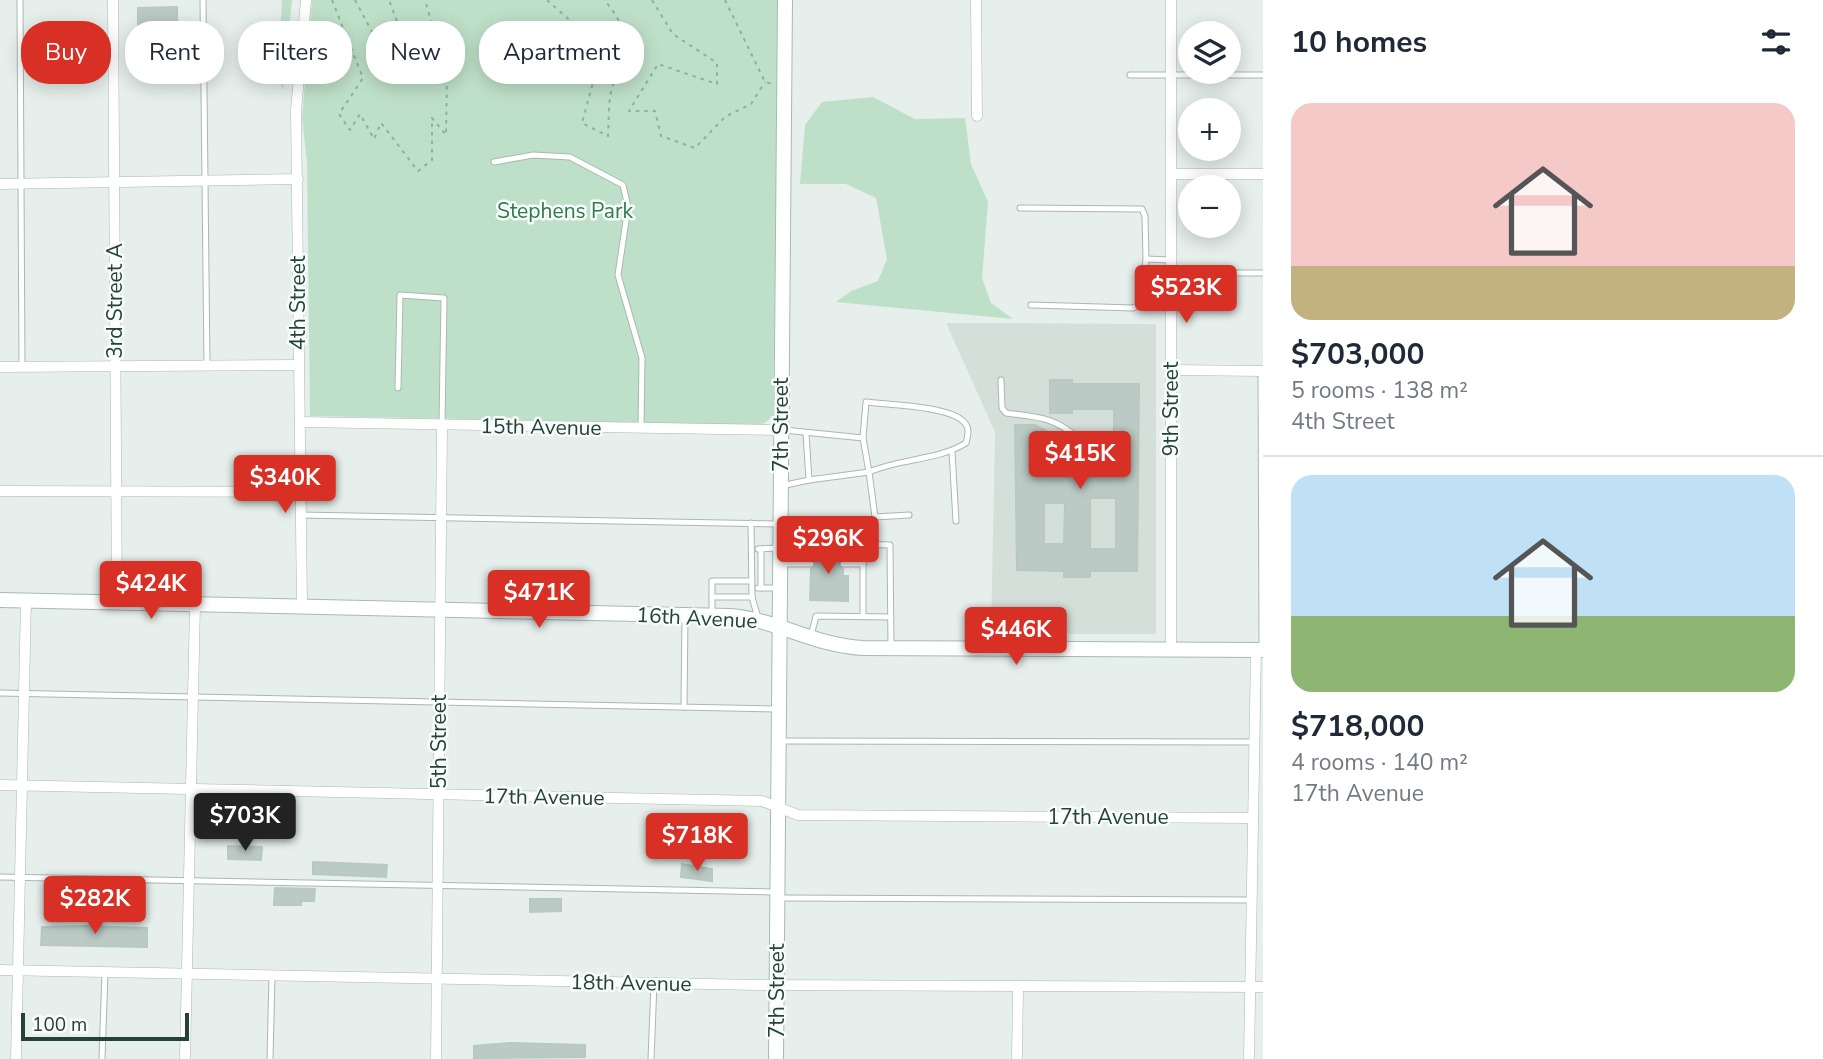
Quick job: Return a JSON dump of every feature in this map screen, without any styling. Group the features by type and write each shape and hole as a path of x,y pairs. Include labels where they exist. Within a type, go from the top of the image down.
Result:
{"street":[{"name":"3rd Street A","path":"113,0 117,602"},
{"name":"4th Street","path":"302,607 296,110 306,0"},
{"name":"7th Street","path":"776,1059 785,0"},
{"path":"976,0 977,116"},
{"name":"9th Street","path":"1171,0 1171,650"},
{"path":"1172,174 1263,174"},
{"path":"0,184 298,179"},
{"path":"0,368 299,365"},
{"path":"1171,370 1262,371"},
{"name":"15th Avenue","path":"300,422 781,430"},
{"name":"5th Street","path":"436,1059 442,425"},
{"path":"0,491 301,492"},
{"name":"16th Avenue","path":"0,600 758,618 837,646 1260,650"},
{"path":"16,1059 26,600"},
{"path":"185,1059 195,605"},
{"path":"1250,1059 1254,742 1260,650"},
{"name":"17th Avenue","path":"0,785 762,801 798,815 1253,818"},
{"name":"18th Avenue","path":"0,970 777,985 1263,987"},
{"path":"1017,1059 1018,987"}],"lane":[{"path":"20,0 22,368"},
{"path":"203,0 207,366"},
{"path":"1130,75 1263,75"},
{"path":"494,162 533,156 570,157 624,185 628,207 618,275 642,358 641,429"},
{"path":"1020,208 1142,209 1145,216 1146,259 1142,304 1133,308 1031,305"},
{"path":"1146,259 1171,260"},
{"path":"1171,273 1263,274"},
{"path":"398,388 400,295 444,298 442,425"},
{"path":"1260,650 1262,371"},
{"path":"1001,380 1002,408 1006,413 1040,417 1064,426 1078,438 1080,474"},
{"path":"781,486 869,472 890,463 952,452 966,443 969,431 965,422 951,413 866,402 863,438 869,472 875,517 909,514"},
{"path":"781,430 863,438"},
{"path":"806,434 809,480"},
{"path":"952,452 956,521"},
{"path":"301,514 781,524"},
{"path":"751,523 752,597 758,618"},
{"path":"863,544 863,616"},
{"path":"751,548 780,545 890,545 891,648"},
{"path":"761,549 761,588"},
{"path":"780,564 811,564"},
{"path":"843,564 863,564"},
{"path":"712,616 712,581 751,581"},
{"path":"752,589 781,588"},
{"path":"712,597 752,597"},
{"path":"684,706 685,615"},
{"path":"811,639 816,616 891,617"},
{"path":"0,693 780,709"},
{"path":"780,741 1254,742"},
{"path":"0,877 778,895 1252,900"},
{"path":"102,1059 104,972"},
{"path":"270,1059 272,975"},
{"path":"651,1059 654,983"}],"path":[{"path":"332,0 363,78 339,114 350,130 360,114 374,139 381,123 418,171 432,160 432,118 446,135 447,76 425,0"},
{"path":"355,0 387,60 408,77 408,51 389,0"},
{"path":"547,0 602,49 582,123 608,136 610,94 626,46 618,16 604,0"},
{"path":"652,0 673,33 717,63 717,84 658,64 629,111 655,111 661,136 695,148 725,117 751,104 765,82 725,0"}],"shaded area":[{"path":"946,323 1156,324 1156,634 991,634 995,432"}],"green space":[{"path":"282,0 292,0 290,21 281,21"},
{"name":"Stephens Park","path":"312,0 779,0 773,415 765,423 754,425 310,416 307,163 302,118 305,84 352,84 352,21 310,21"},
{"path":"873,97 915,119 965,118 971,164 988,202 982,278 991,303 1013,319 836,302 851,291 878,281 887,259 876,198 846,184 800,184 805,125 822,102"}],"building":[{"path":"177,7 177,21 138,21 138,8"},
{"path":"1050,380 1072,380 1072,384 1139,384 1137,571 1090,571 1090,577 1064,577 1064,571 1017,570 1015,425 1035,425 1047,431 1047,467 1066,468 1066,477 1091,477 1091,454 1114,454 1114,409 1072,409 1072,413 1050,413","holes":["1090,498 1116,498 1116,549 1090,549","1044,503 1065,503 1064,544 1044,544"]},
{"path":"811,549 844,549 843,559 838,565 843,569 843,576 848,576 848,601 810,600 811,569 816,565 811,559"},
{"path":"228,846 262,847 261,860 228,859"},
{"path":"313,862 387,865 386,877 313,874"},
{"path":"682,864 712,869 712,881 681,877"},
{"path":"275,888 315,889 314,901 301,901 301,905 274,905"},
{"path":"530,899 561,899 561,911 530,912"},
{"path":"42,927 147,928 147,947 41,945"},
{"path":"510,1043 585,1045 585,1057 474,1058 474,1046"}]}
